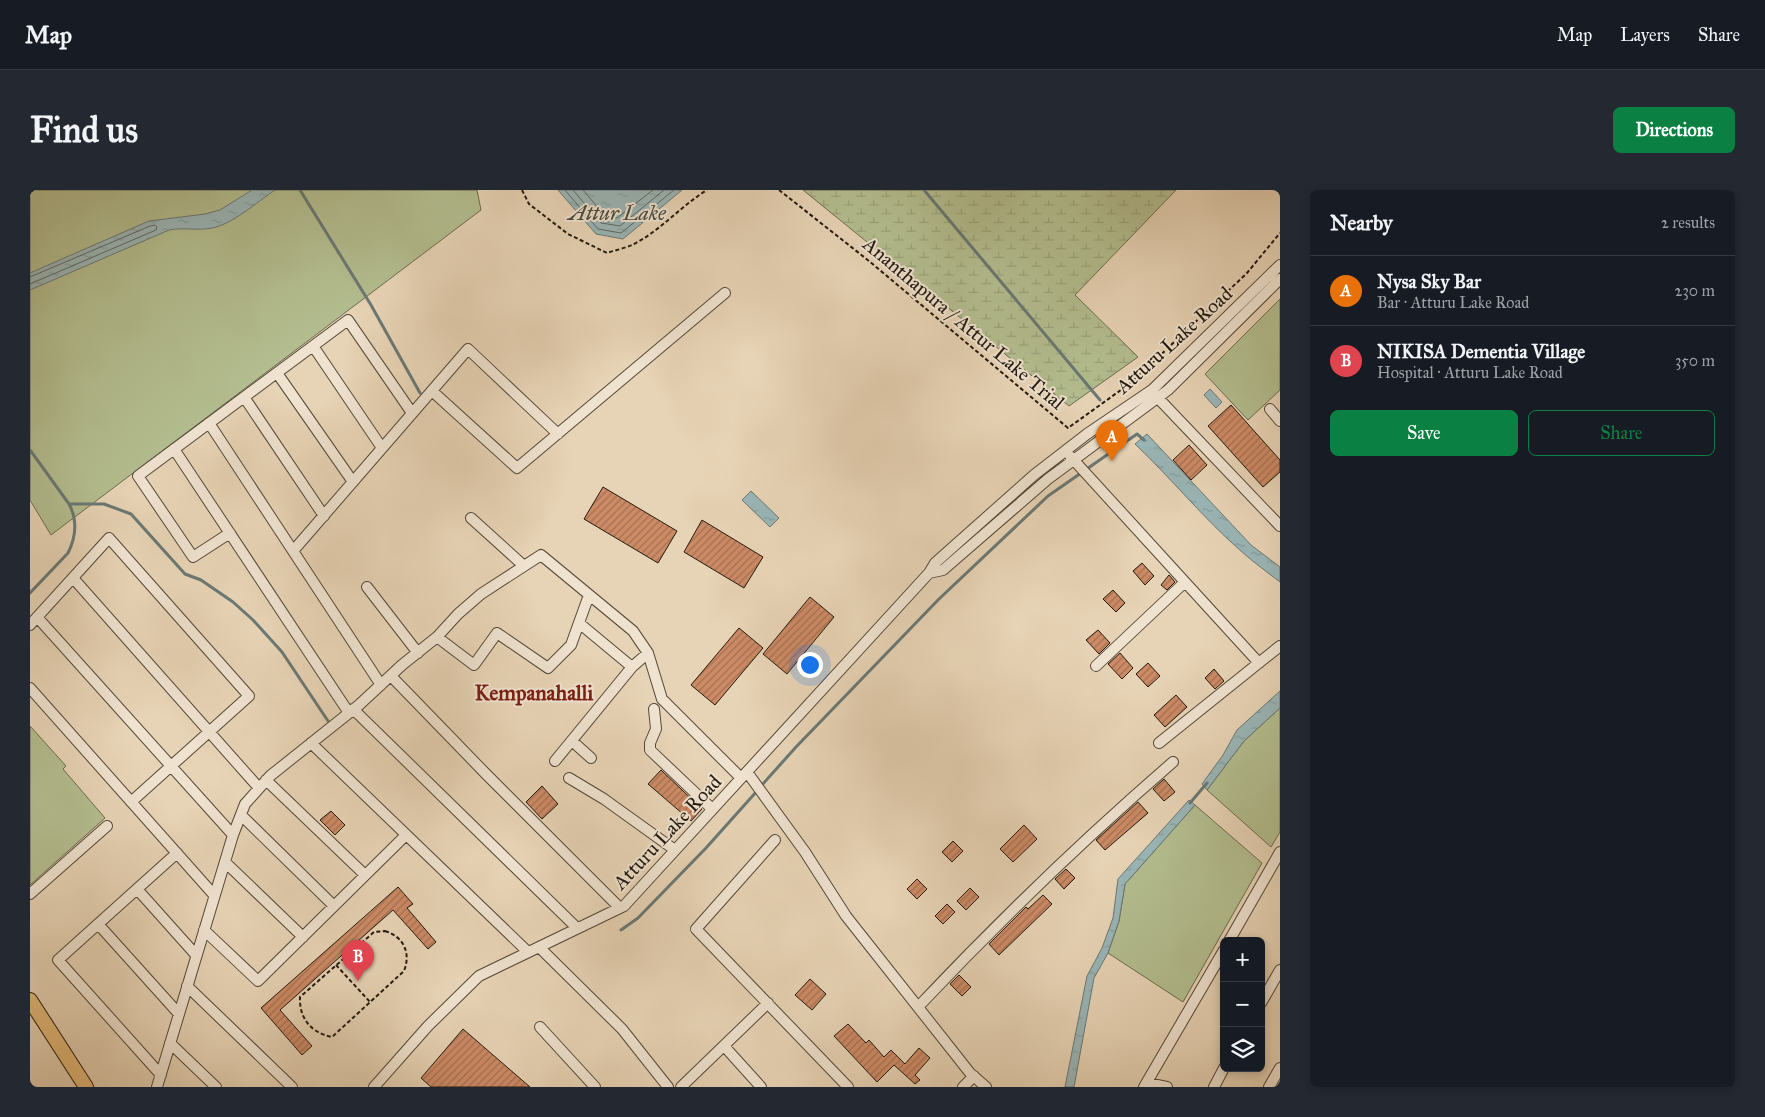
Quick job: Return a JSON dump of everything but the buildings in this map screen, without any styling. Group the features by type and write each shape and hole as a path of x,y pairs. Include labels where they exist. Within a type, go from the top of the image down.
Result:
{"main road":[{"path":"30,1000 86,1087"}],"street":[{"name":"Atturu Lake Road","path":"375,1087 428,1026 479,976 624,906 929,573 935,563 1034,475 1152,390 1280,265"},
{"name":"Atturu Lake Road","path":"929,573 943,570 1048,479 1168,390 1280,279"},
{"path":"432,390 517,468 725,293"},
{"path":"230,533 194,557 138,476 348,320 412,414"},
{"path":"312,346 382,448"},
{"path":"293,551 468,349 558,434"},
{"path":"277,372 353,482"},
{"path":"244,397 324,516"},
{"path":"1158,398 1280,526"},
{"path":"1270,409 1280,421"},
{"path":"209,423 381,685"},
{"path":"174,449 351,711 577,928"},
{"path":"1065,451 1259,663"},
{"path":"470,518 524,566"},
{"path":"131,802 171,766 209,731 249,696 109,538 33,621 171,766 232,835"},
{"path":"157,1087 232,835 245,804 263,784 437,637 458,614 481,594 541,555 633,631 648,653 662,699 744,775 804,852 846,916 974,1076 986,1087"},
{"path":"73,578 209,731 263,784 365,875"},
{"path":"1096,666 1186,582"},
{"path":"367,587 418,653"},
{"path":"437,637 474,665 497,634 548,668 571,645 589,595"},
{"path":"579,623 632,667"},
{"path":"1158,742 1280,646"},
{"path":"556,761 632,667 648,653"},
{"path":"391,676 620,908"},
{"path":"30,688 214,895"},
{"path":"654,709 656,729 650,743 650,750 709,806"},
{"path":"572,741 590,758"},
{"path":"311,743 528,952"},
{"path":"918,1007 974,948 1078,846 1173,762"},
{"path":"569,778 604,799 675,850"},
{"path":"241,815 334,906"},
{"path":"30,894 107,826"},
{"path":"204,930 258,981 406,835"},
{"path":"776,840 696,929 848,1087"},
{"path":"1232,937 1277,867 1280,852"},
{"path":"161,1075 58,960 177,853"},
{"path":"224,862 302,937"},
{"path":"137,889 196,955"},
{"path":"98,924 179,1014"},
{"path":"538,947 622,1029 668,1087"},
{"path":"1167,1087 1146,1085 1220,957"},
{"path":"1265,996 1280,970"},
{"path":"187,986 292,1087"},
{"path":"681,1087 768,1003"},
{"path":"540,1027 595,1087"},
{"path":"170,1043 216,1087"},
{"path":"724,1046 761,1087"},
{"path":"1269,1087 1280,1068"},
{"path":"1214,1087 1222,1072"},
{"path":"963,1087 974,1076"}],"path":[{"path":"522,190 529,204 568,234 608,253 633,245 660,228 690,200 708,190"},
{"name":"Ananthapura / Attur Lake Trial","path":"779,190 869,261 1068,428 1132,382 1247,273 1280,233"},
{"path":"374,932 390,933 403,943 407,954 404,971 371,1002 332,1037 318,1033 307,1024 301,1011 300,997 374,932"},
{"path":"336,965 371,1002"}],"green space":[{"path":"30,190 477,190 481,210 51,535 30,500"},
{"path":"803,190 1176,190 1075,295 1138,357 1069,406"},
{"path":"1280,299 1280,390 1248,420 1205,374"},
{"path":"1280,708 1280,832 1271,847 1207,790 1244,741"},
{"path":"30,726 66,766 63,769 105,818 30,885"},
{"path":"1195,805 1262,863 1183,1002 1108,953 1119,921 1125,884"}],"water":[{"path":"252,190 275,190 220,226 207,229 169,230 30,290 30,273 149,221 205,214 220,210"},
{"name":"Attur Lake","path":"558,190 682,190 623,239 596,234"},
{"path":"1210,389 1222,402 1216,408 1204,395"},
{"path":"1147,434 1251,545 1280,567 1280,582 1227,538 1135,444"},
{"path":"751,491 779,518 770,527 742,500"},
{"path":"1280,691 1280,708 1244,741 1207,790 1202,784 1223,755 1237,730"},
{"path":"1189,800 1195,805 1125,884 1119,921 1108,953 1094,978 1074,1087 1065,1087 1087,976 1102,948 1113,918 1118,879"}],"waterway":[{"path":"300,190 371,305 420,393"},
{"path":"924,190 1100,400"},
{"path":"761,786 796,747 939,599 1048,496 1137,434 1144,440"},
{"path":"30,450 69,504 104,504 131,514 185,574 201,580 233,602 253,620 282,652 328,721"},
{"path":"30,593 68,553 71,547 75,523 69,504"},
{"path":"1190,803 1207,783"},
{"path":"621,930 638,918 706,848 757,791"}],"place":[{"name":"Nysa Sky Bar","path":"1112,461"},
{"name":"NIKISA Dementia Village","path":"358,981"}],"district":[{"name":"Kempanahalli","path":"534,693"}]}
